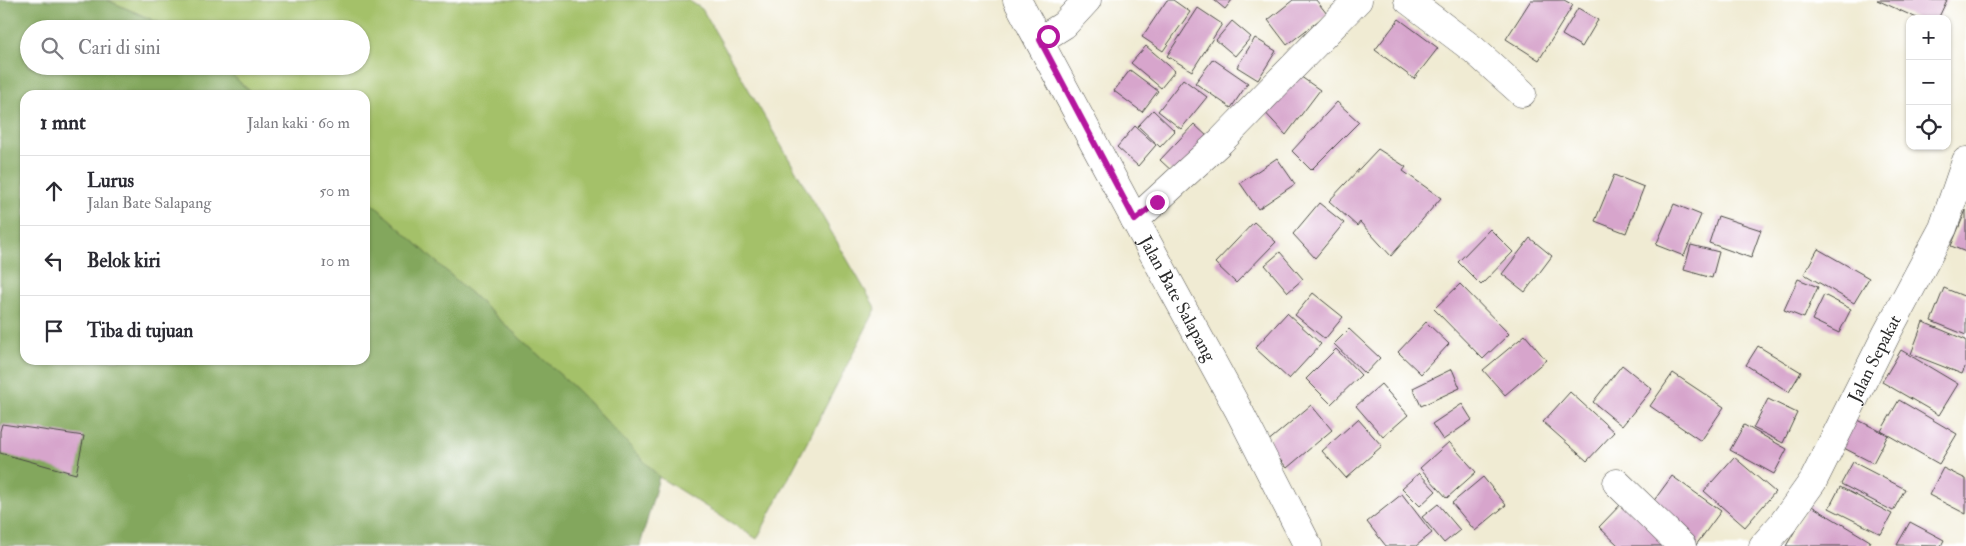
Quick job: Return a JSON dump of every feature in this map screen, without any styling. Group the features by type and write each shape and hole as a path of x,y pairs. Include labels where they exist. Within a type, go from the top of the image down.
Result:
{"street":[{"name":"Jalan Bate Salapang","path":"1017,0 1050,34 1144,212 1238,409 1308,546"},
{"path":"1050,34 1087,0"},
{"path":"1144,212 1220,141 1358,0"},
{"path":"1408,0 1474,50 1522,92"},
{"name":"Jalan Sepakat","path":"1763,546 1784,524 1813,481 1887,333 1943,228 1966,161"},
{"path":"1617,483 1682,546"}],"green space":[{"path":"0,0 107,0 153,20 20,20 20,75 232,75 248,90 20,90 20,365 370,365 370,202 579,392 659,477 640,546 0,546"},
{"path":"107,0 688,0 702,9 876,309 757,539 659,477 579,392 370,202 370,90 248,90 232,75 370,75 370,20 153,20"}],"building":[{"path":"1167,0 1173,0 1190,12 1163,51 1142,37"},
{"path":"1214,0 1232,0 1225,9"},
{"path":"1293,0 1316,0 1327,14 1287,45 1268,20"},
{"path":"1531,0 1564,0 1573,5 1539,60 1506,39"},
{"path":"1877,0 1947,0 1940,15 1910,15"},
{"path":"1198,8 1222,24 1192,71 1167,56"},
{"path":"1578,8 1598,20 1582,47 1562,35"},
{"path":"1399,19 1438,48 1414,79 1375,50"},
{"path":"1232,21 1251,37 1235,56 1216,40"},
{"path":"1255,38 1276,51 1258,80 1237,67"},
{"path":"1146,46 1175,71 1161,88 1131,63"},
{"path":"1213,59 1248,83 1231,108 1195,83"},
{"path":"1130,70 1158,91 1142,112 1114,91"},
{"path":"1294,72 1320,90 1286,135 1260,107"},
{"path":"1183,79 1207,97 1181,129 1158,111"},
{"path":"1337,102 1359,122 1311,170 1292,151"},
{"path":"1153,110 1175,131 1160,147 1138,126"},
{"path":"1194,124 1209,138 1175,174 1160,160"},
{"path":"1135,126 1156,145 1138,166 1117,147"},
{"path":"1378,149 1406,167 1403,171 1441,198 1391,256 1360,222 1357,226 1329,201"},
{"path":"1277,158 1295,184 1258,209 1240,183"},
{"path":"1614,175 1644,187 1626,233 1595,221"},
{"path":"1319,203 1344,223 1315,258 1293,234"},
{"path":"1674,204 1701,215 1684,256 1656,245"},
{"path":"1966,210 1966,252 1951,246"},
{"path":"1718,216 1761,230 1751,258 1709,243"},
{"path":"1254,222 1276,242 1236,283 1215,263"},
{"path":"1490,229 1513,252 1481,285 1458,262"},
{"path":"1530,238 1552,256 1525,292 1502,274"},
{"path":"1691,245 1719,252 1712,278 1684,270"},
{"path":"1818,249 1869,278 1854,303 1804,274"},
{"path":"1280,252 1303,279 1288,292 1265,265"},
{"path":"1798,279 1818,287 1804,318 1784,310"},
{"path":"1460,284 1509,334 1483,359 1434,309"},
{"path":"1944,288 1966,297 1966,335 1931,321"},
{"path":"1313,293 1343,317 1325,339 1295,315"},
{"path":"1824,295 1851,309 1839,333 1812,320"},
{"path":"1287,313 1321,344 1289,379 1255,348"},
{"path":"1426,322 1449,344 1421,374 1398,352"},
{"path":"1923,322 1966,340 1966,365 1962,374 1911,354"},
{"path":"1349,329 1380,358 1365,374 1334,344"},
{"path":"1525,335 1546,360 1505,395 1483,370"},
{"path":"1758,346 1801,372 1789,392 1746,365"},
{"path":"1336,349 1361,375 1331,404 1306,379"},
{"path":"1901,350 1958,384 1939,415 1882,382"},
{"path":"1622,365 1652,389 1622,426 1593,402"},
{"path":"1452,369 1460,388 1421,406 1413,388"},
{"path":"1673,373 1724,407 1701,441 1650,406"},
{"path":"1381,384 1408,415 1383,437 1356,406"},
{"path":"1570,392 1614,432 1587,461 1543,422"},
{"path":"1768,399 1797,413 1783,443 1753,428"},
{"path":"1899,400 1957,434 1939,464 1881,431"},
{"path":"1462,404 1472,420 1443,440 1432,424"},
{"path":"1311,405 1332,430 1287,468 1266,443"},
{"path":"1854,418 1888,435 1873,463 1840,446"},
{"path":"1358,419 1382,446 1346,478 1322,451"},
{"path":"2,424 84,436 76,474 0,453 0,431"},
{"path":"1744,425 1787,449 1774,474 1730,450"},
{"path":"1449,442 1476,472 1447,498 1420,468"},
{"path":"1734,457 1775,492 1745,527 1704,491"},
{"path":"1853,462 1905,489 1893,511 1841,484"},
{"path":"1943,468 1966,479 1966,514 1929,495"},
{"path":"1419,473 1436,491 1420,506 1402,488"},
{"path":"1672,476 1721,511 1696,545 1647,510"},
{"path":"1483,477 1506,505 1475,531 1452,503"},
{"path":"1840,487 1892,514 1881,534 1829,508"},
{"path":"1402,494 1432,533 1416,546 1386,546 1367,522"},
{"path":"1624,501 1670,546 1619,546 1599,527"},
{"path":"1438,504 1460,530 1444,543 1422,517"},
{"path":"1810,505 1870,541 1867,546 1786,546"},
{"path":"1910,522 1944,540 1941,546 1897,545"}],"route":[{"path":"1048,36 1040,40 1135,220 1157,202"}]}
